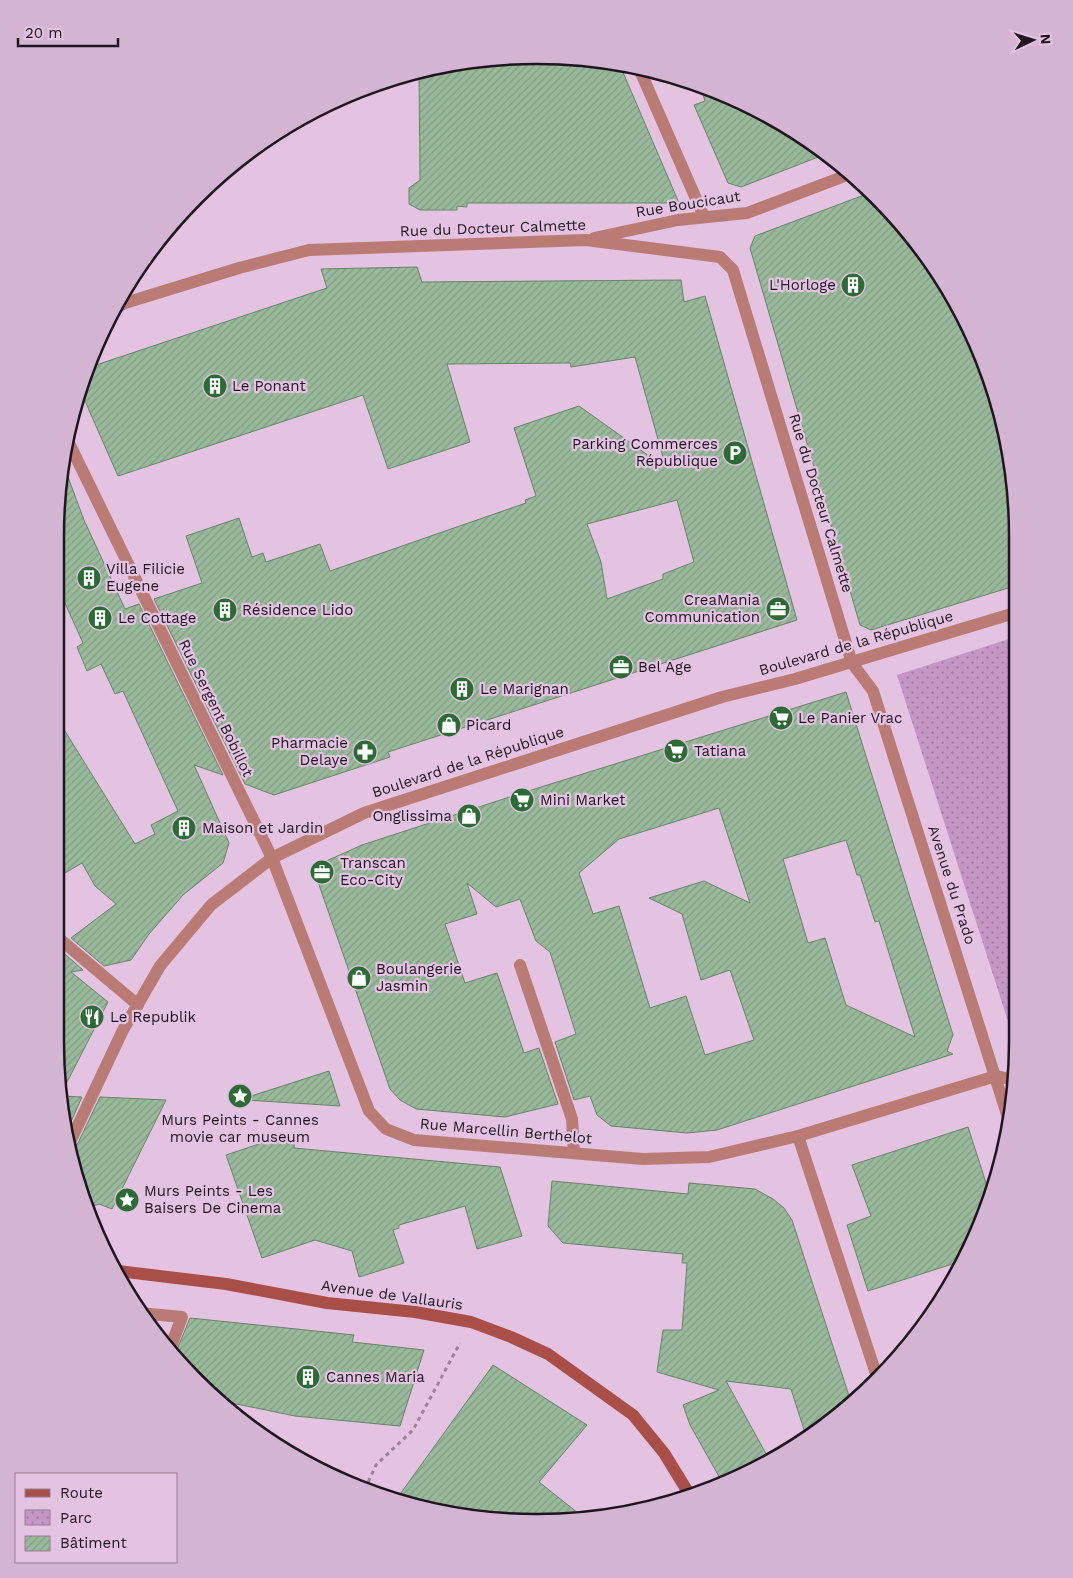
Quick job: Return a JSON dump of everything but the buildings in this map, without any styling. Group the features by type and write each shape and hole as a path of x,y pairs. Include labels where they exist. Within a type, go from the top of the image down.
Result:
{"main road":[{"name":"Avenue de Vallauris","path":"124,1272 226,1284 328,1303 415,1312 471,1322 548,1354 633,1415 664,1453 686,1489"}],"street":[{"path":"642,76 704,217"},
{"name":"Rue Boucicaut","path":"586,240 678,220 747,212 843,177"},
{"name":"Rue du Docteur Calmette","path":"126,302 309,250 586,240 720,257 733,270 852,662"},
{"name":"Rue Sergent Bobillot","path":"72,449 272,858"},
{"name":"Boulevard de la République","path":"73,1135 123,1030 160,966 211,905 272,858 364,813 722,697 852,662 1009,615"},
{"name":"Avenue du Prado","path":"852,662 874,691 1005,1105"},
{"name":"Rue Marcellin Berthelot","path":"272,858 368,1111 386,1129 414,1140 643,1159 709,1157 798,1136 996,1076"},
{"path":"64,943 138,1005"},
{"path":"520,965 572,1119 574,1154"},
{"path":"996,1076 1007,1079"},
{"path":"798,1136 875,1371"},
{"path":"150,1314 182,1317 172,1343"}],"path":[{"path":"368,1483 376,1465 412,1430 471,1322"}],"green space":[{"path":"1009,639 1009,1024 897,675"}],"place":[{"name":"L'Horloge","path":"853,285"},
{"name":"Le Ponant","path":"215,386"},
{"name":"Parking Commerces République","path":"735,453"},
{"name":"Villa Filicie Eugene","path":"89,578"},
{"name":"CreaMania Communication","path":"778,609"},
{"name":"Résidence Lido","path":"225,610"},
{"name":"Le Cottage","path":"100,618"},
{"name":"Bel Age","path":"621,667"},
{"name":"Le Marignan","path":"462,689"},
{"name":"Le Panier Vrac","path":"781,718"},
{"name":"Picard","path":"449,725"},
{"name":"Tatiana","path":"676,751"},
{"name":"Pharmacie Delaye","path":"365,752"},
{"name":"Mini Market","path":"522,800"},
{"name":"Onglissima","path":"469,816"},
{"name":"Maison et Jardin","path":"184,828"},
{"name":"Transcan Eco-City","path":"322,872"},
{"name":"Boulangerie Jasmin","path":"359,978"},
{"name":"Le Republik","path":"92,1017"},
{"name":"Murs Peints - Cannes movie car museum","path":"240,1096"},
{"name":"Murs Peints - Les Baisers De Cinema","path":"127,1200"},
{"name":"Cannes Maria","path":"308,1377"}]}
